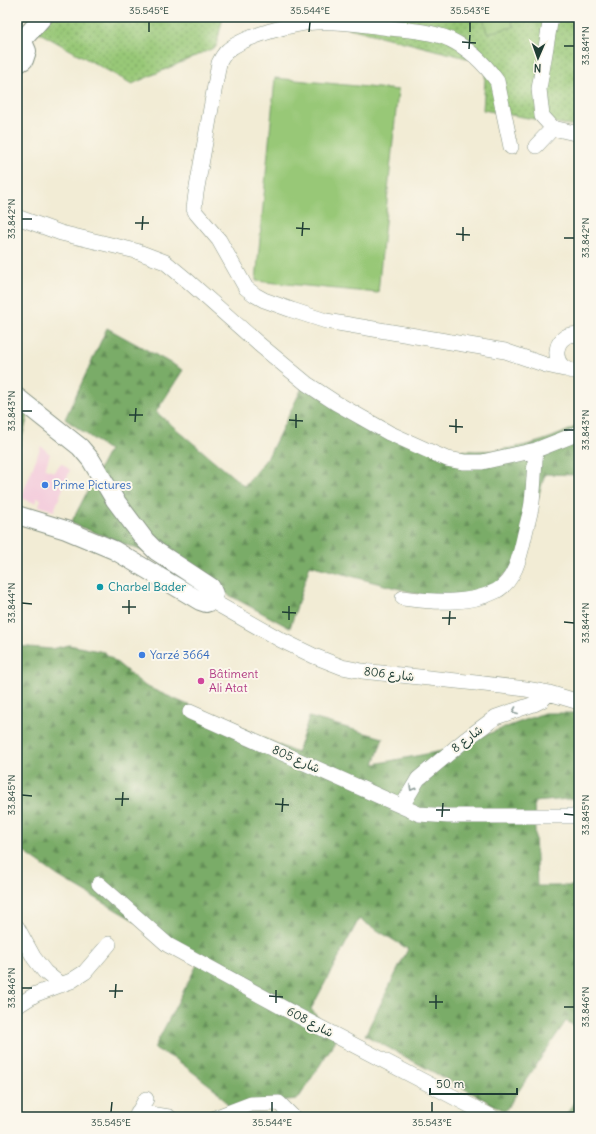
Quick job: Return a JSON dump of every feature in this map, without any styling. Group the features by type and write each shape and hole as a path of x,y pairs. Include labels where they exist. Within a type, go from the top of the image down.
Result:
{"main road":[{"path":"19,53 39,23"},
{"path":"17,397 80,447 91,460 115,500 145,540 156,551 211,587 214,594 212,601 206,603 200,601 108,548 66,530 17,515"}],"street":[{"path":"551,17 539,89 542,116 553,128 579,134"},
{"path":"511,147 497,81 474,55 449,39 424,32 352,20 316,22 291,26 239,42 226,52 219,63 194,209 219,240 246,288 264,300 292,310 326,321 505,352 562,366 558,346 561,341 570,335 579,335"},
{"path":"536,146 553,128"},
{"path":"17,217 61,233 136,251 165,262 307,384 336,403 389,433 447,459 464,462 482,462 536,450 579,433"},
{"path":"403,598 424,601 466,600 497,591 503,586 509,579 517,564 532,504 536,450"},
{"name":"شارع 806","path":"212,601 280,640 342,667 362,671 476,683 549,693 579,702"},
{"name":"شارع 8","path":"402,806 418,779 465,740 496,718 534,704 542,700 549,693"},
{"name":"شارع 805","path":"190,712 419,814 448,816 579,816"},
{"name":"شارع 608","path":"99,884 168,945 300,1017 492,1117"},
{"path":"17,927 34,958 45,972 61,985"},
{"path":"17,1006 36,994 71,982 85,972 109,944"},
{"path":"146,1099 137,1115 169,1117"},
{"path":"217,1117 252,1104 279,1103 293,1117"}],"shaded area":[{"name":"Prime Pictures","path":"41,446 50,454 45,469 54,472 61,463 70,470 54,511 39,506 41,499 37,498 35,503 21,498"}],"green space":[{"path":"52,17 223,17 216,47 132,84 38,32"},
{"path":"344,17 579,17 579,127 483,110 486,63 341,26"},
{"path":"483,17 511,17 513,27 487,33"},
{"path":"275,78 398,90 378,293 256,281"},
{"path":"107,328 183,370 156,412 244,486 268,457 302,388 428,446 447,449 486,451 524,446 561,434 579,425 579,475 545,474 517,563 487,593 433,598 310,565 290,628 162,559 71,523 109,450 65,419"},
{"path":"17,394 31,405 17,455"},
{"path":"69,645 104,652 145,686 297,753 309,717 383,738 374,764 442,751 544,713 579,713 579,798 534,802 537,886 579,886 579,1028 566,1021 505,1111 365,1035 408,949 359,919 311,1009 336,1040 298,1099 264,1102 230,1108 216,1090 177,1060 154,1048 200,959 58,876 17,847 17,646 51,649"},
{"path":"579,1094 579,1117 565,1117"}],"place":[{"name":"Prime Pictures","path":"45,485"},
{"name":"Charbel Bader","path":"100,587"},
{"name":"Yarzé 3664","path":"142,655"},
{"name":"Bâtiment Ali Atat","path":"201,681"}]}
